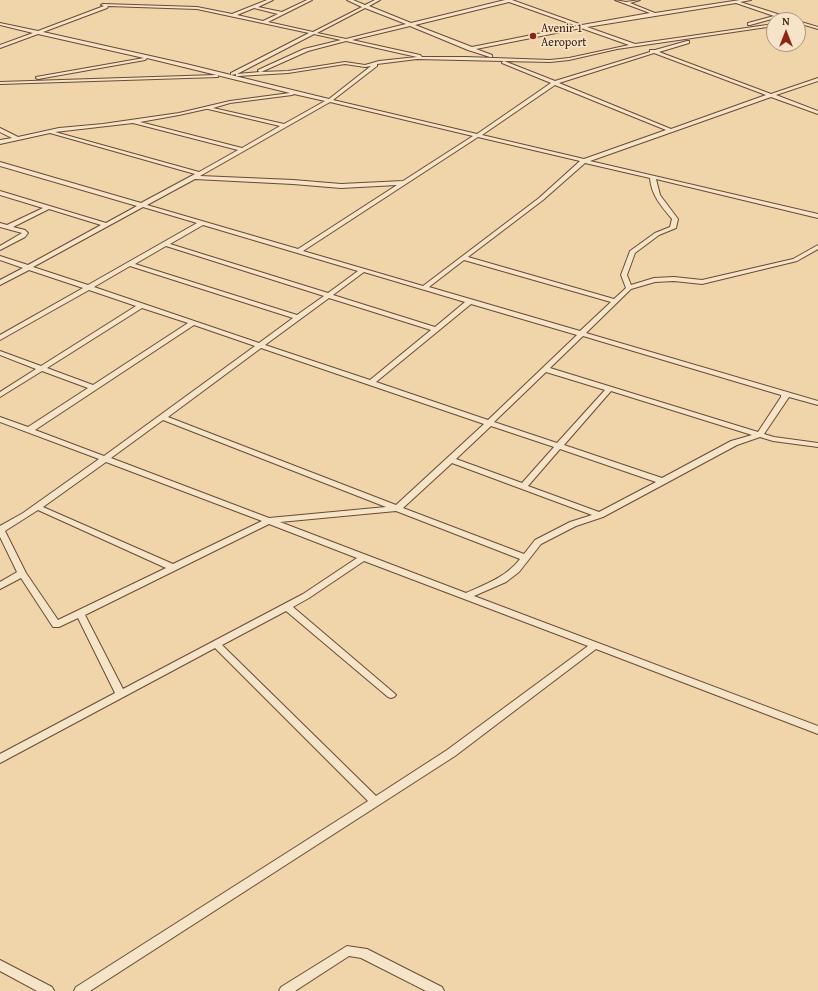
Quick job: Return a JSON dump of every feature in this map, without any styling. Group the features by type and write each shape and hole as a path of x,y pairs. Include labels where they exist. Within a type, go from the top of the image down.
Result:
{"street":[{"path":"232,16 271,0"},
{"path":"262,23 308,0"},
{"path":"349,0 670,130"},
{"path":"230,76 378,0"},
{"path":"252,75 306,50 509,0 818,113"},
{"path":"617,0 656,14"},
{"path":"626,3 638,0"},
{"path":"727,0 766,12"},
{"path":"470,49 533,34 749,0"},
{"path":"0,47 104,6 197,8 311,34 432,58"},
{"path":"253,7 282,14"},
{"path":"299,251 477,136 554,83 653,52 766,19"},
{"path":"0,24 230,76 329,101 818,216"},
{"path":"806,24 818,25"},
{"path":"14,82 252,75 288,72 345,63 365,66 379,62 432,58 550,61 766,26"},
{"path":"0,84 146,58"},
{"path":"0,283 197,176 329,101 379,62"},
{"path":"424,288 541,199 584,161 818,79"},
{"path":"0,142 49,132 179,114 236,101 296,93"},
{"path":"206,107 285,126"},
{"path":"133,121 243,150"},
{"path":"0,130 16,138"},
{"path":"49,132 197,176 341,186 404,183"},
{"path":"1,165 202,222 818,403"},
{"path":"629,288 624,275 632,252 657,234 673,228 675,220 658,198 653,183 653,177"},
{"path":"0,193 106,226"},
{"path":"8,227 47,208"},
{"path":"0,338 202,222"},
{"path":"0,225 23,231 25,233 23,236 0,248"},
{"path":"165,244 436,329"},
{"path":"363,270 105,459 37,507 0,530 22,573 56,625 172,567 269,521 398,508 490,423 629,288 654,280 674,279 702,282 795,260 818,247"},
{"path":"0,258 662,481"},
{"path":"464,258 616,301"},
{"path":"129,264 298,318"},
{"path":"370,383 470,301"},
{"path":"0,395 141,306"},
{"path":"30,430 193,323"},
{"path":"0,353 93,388"},
{"path":"545,369 760,435 793,442 818,445"},
{"path":"523,487 609,389"},
{"path":"466,596 503,580 516,570 538,542 573,524 600,515 734,443 760,435 785,397 785,394"},
{"path":"162,417 524,558"},
{"path":"0,419 818,730"},
{"path":"451,460 600,515"},
{"path":"37,507 172,567"},
{"path":"0,759 287,607 364,557"},
{"path":"0,586 22,573"},
{"path":"287,607 391,695"},
{"path":"80,614 121,695"},
{"path":"216,644 375,801"},
{"path":"80,991 450,753 596,645"},
{"path":"285,991 347,951 363,953 438,991"},
{"path":"0,965 48,991"}],"place":[{"name":"Avenir 1 Aeroport","path":"533,36"}]}
